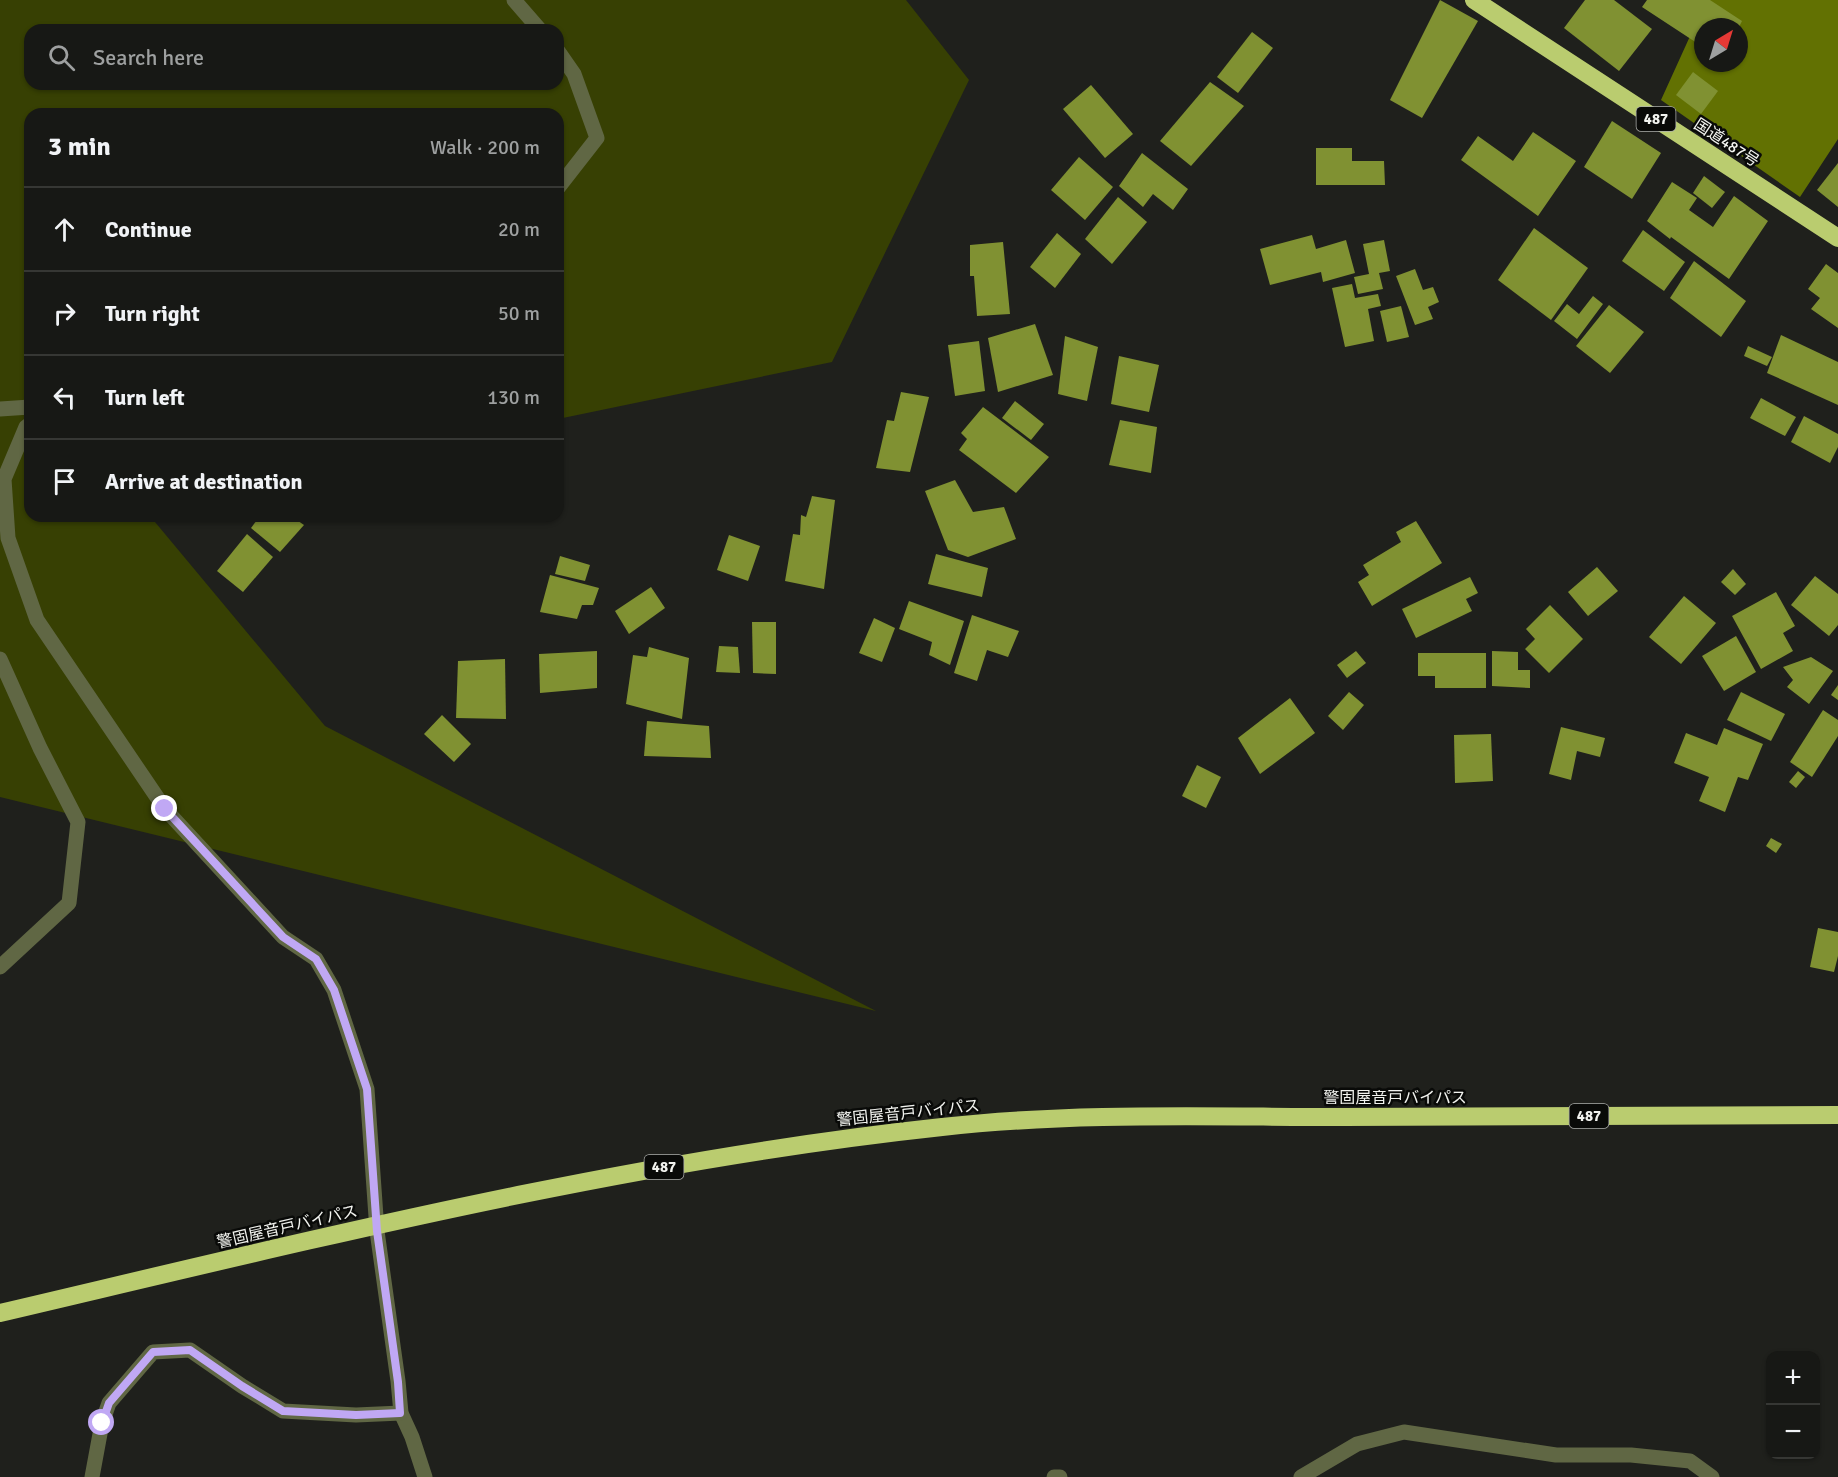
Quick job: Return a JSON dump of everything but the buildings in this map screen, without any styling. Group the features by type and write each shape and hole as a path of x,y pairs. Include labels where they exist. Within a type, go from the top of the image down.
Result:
{"highway":[{"name":"国道487号","path":"1474,0 1838,238"},
{"name":"警固屋音戸バイパス","path":"0,1313 275,1248 516,1196 701,1160 947,1126 1086,1116 1838,1115"}],"street":[{"path":"513,0 535,24"},
{"path":"564,60 574,74 597,138 564,180"},
{"path":"0,409 24,408"},
{"path":"24,432 4,479 8,538 37,620 165,809 283,937 316,959 334,990 367,1089 377,1231 398,1382 400,1413 412,1437 425,1477"},
{"path":"0,659 40,748 78,822 69,903 0,967"},
{"path":"92,1477 102,1423 109,1403 153,1352 190,1350 283,1411 356,1415 400,1413"},
{"path":"1300,1477 1357,1444 1404,1432 1556,1455 1631,1455 1690,1461 1712,1477"},
{"path":"1054,1477 1060,1477"}],"shaded area":[{"path":"0,0 906,0 969,80 832,362 564,418 564,108 24,108 24,522 155,522 325,726 876,1011 0,797"},
{"path":"1686,0 1838,0 1838,139 1800,197 1661,100 1694,27 1694,72 1748,72 1748,18 1698,18 1701,12"}],"route":[{"path":"102,1423 109,1403 153,1352 190,1350 283,1411 356,1415 400,1413 398,1382 377,1231 367,1089 334,990 316,959 283,937 165,809"}]}
